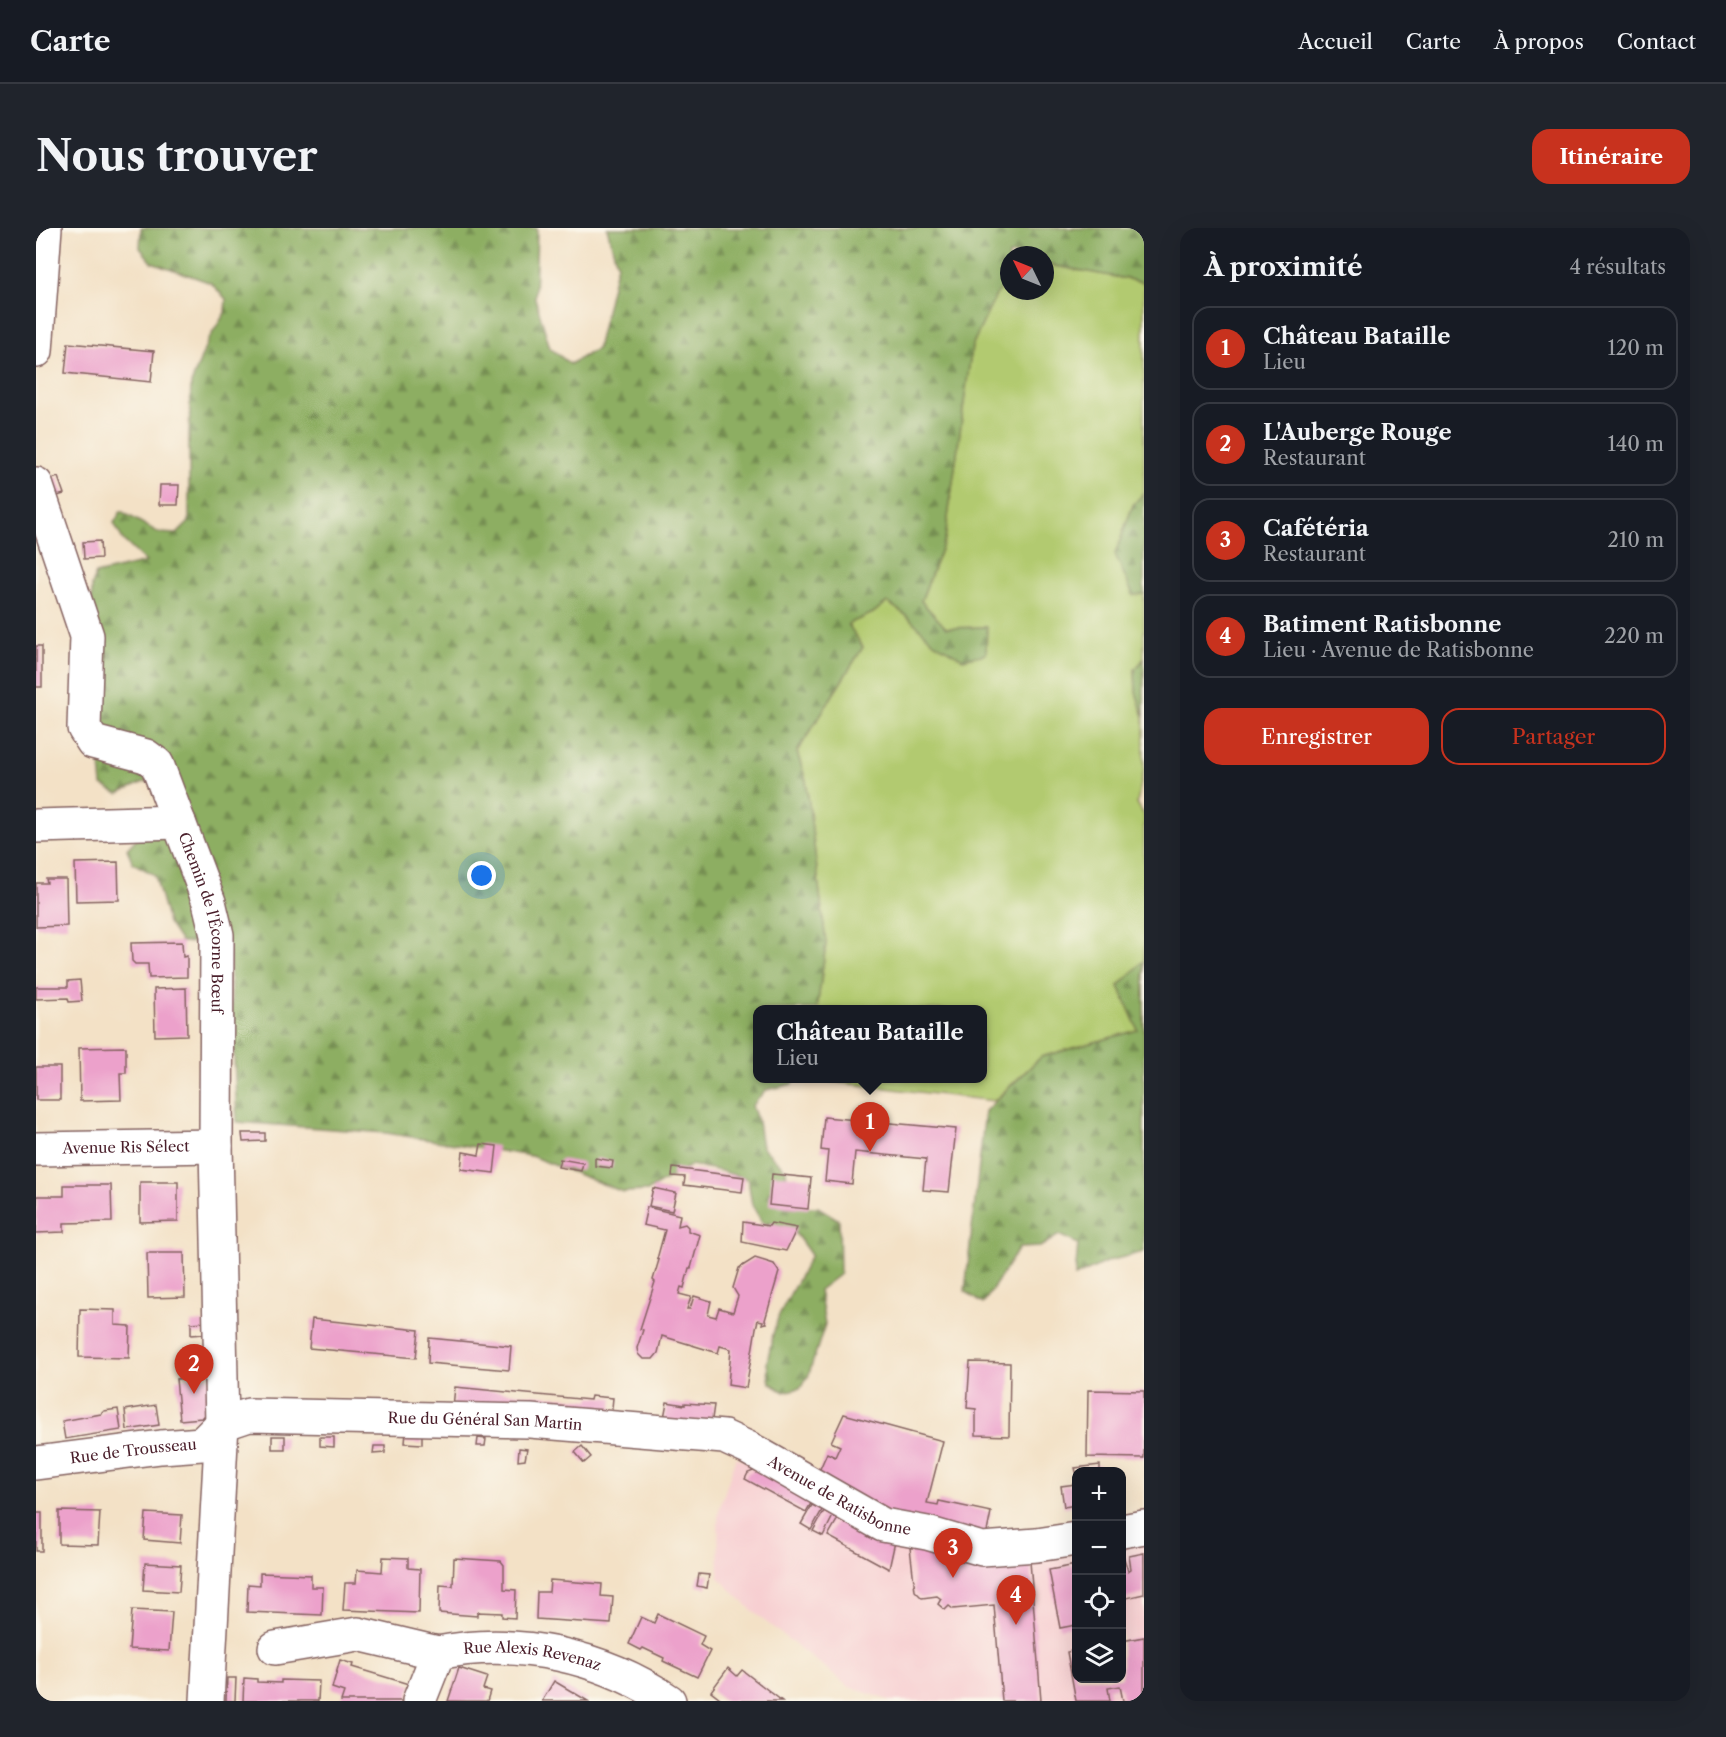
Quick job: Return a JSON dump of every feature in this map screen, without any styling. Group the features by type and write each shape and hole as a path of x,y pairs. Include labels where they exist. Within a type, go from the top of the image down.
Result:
{"street":[{"path":"36,351 45,228"},
{"name":"Chemin de l'Écorne Bœuf","path":"38,499 87,636 84,728 93,742 146,756 157,764 208,902 217,934 216,1146 222,1424 207,1701"},
{"path":"36,826 179,822"},
{"name":"Avenue Ris Sélect","path":"36,1149 216,1146"},
{"name":"Rue du Général San Martin","path":"222,1424 249,1415 530,1421 724,1437 748,1448"},
{"name":"Rue de Trousseau","path":"36,1463 202,1444 222,1424"},
{"name":"Avenue de Ratisbonne","path":"748,1448 883,1525 927,1533 982,1549 1072,1540"},
{"path":"1126,1530 1144,1527"},
{"path":"275,1648 358,1634 438,1653 420,1701"},
{"name":"Rue Alexis Revenaz","path":"438,1653 459,1648 517,1648 566,1655 609,1669 653,1690 669,1701"}],"shaded area":[{"path":"736,1457 930,1543 992,1565 1072,1555 1072,1683 1126,1683 1126,1544 1144,1541 1144,1701 891,1701 849,1687 757,1615 719,1578 718,1513"}],"green space":[{"path":"141,228 537,228 535,298 550,348 570,364 597,349 617,264 607,228 1144,228 1144,282 1054,266 1054,246 1000,246 1000,290 972,346 945,539 921,601 946,628 987,627 986,654 963,659 935,643 907,616 887,602 873,613 848,624 863,647 797,752 806,781 826,943 818,1005 753,1005 753,1083 793,1083 766,1090 752,1106 758,1122 762,1147 786,1170 789,1207 818,1207 839,1220 840,1274 819,1290 825,1324 808,1377 800,1388 784,1392 770,1383 767,1363 779,1315 811,1255 796,1234 762,1222 752,1205 748,1179 691,1165 648,1191 623,1192 531,1156 386,1133 237,1122 229,945 181,942 168,923 155,875 133,863 127,849 173,798 160,780 144,782 118,794 102,785 90,660 92,585 96,574 146,562 123,540 114,523 121,511 159,533 177,534 189,522 191,384 208,340 225,313 226,299 211,283 152,262 140,248"},
{"path":"1054,266 1144,282 1144,493 1133,505 1133,594 1144,594 1144,659 1135,669 1136,692 1144,716 1144,769 1137,803 1144,815 1144,961 1119,986 1138,1030 1041,1057 994,1101 843,1083 987,1083 987,1005 818,1005 826,943 806,781 797,752 863,647 847,624 873,613 887,602 907,616 935,643 987,627 946,628 921,601 945,539 972,346 1000,290 1000,300 1054,300"},
{"path":"1144,493 1144,594 1133,595 1115,554 1133,505"},
{"path":"1144,659 1144,716 1136,692 1135,669"},
{"path":"1144,961 1144,1252 1108,1261 1075,1277 1078,1244 1059,1235 1040,1247 1019,1248 983,1304 965,1291 985,1111 1041,1057 1138,1030 1119,986"}],"building":[{"path":"68,343 154,351 151,382 65,373"},
{"path":"58,477 64,494 54,497 49,480"},
{"path":"160,485 179,485 178,505 159,505"},
{"path":"100,541 101,558 84,559 83,542"},
{"path":"36,646 42,646 42,687 36,687"},
{"path":"118,862 119,900 76,901 75,863"},
{"path":"46,879 66,879 67,926 36,927 36,883 47,883"},
{"path":"182,942 183,957 187,956 187,977 149,978 148,964 135,964 132,961 131,943"},
{"path":"80,980 82,1001 69,1002 68,998 36,999 36,987 68,987 68,981"},
{"path":"186,988 187,1035 155,1036 154,989"},
{"path":"126,1047 126,1073 120,1073 121,1100 80,1101 79,1048"},
{"path":"36,1067 60,1067 60,1100 36,1100"},
{"path":"824,1117 956,1129 949,1192 923,1190 926,1159 855,1152 852,1184 825,1181 828,1151 821,1150"},
{"path":"242,1133 265,1133 265,1141 243,1142"},
{"path":"481,1144 497,1146 494,1173 461,1169 463,1152 479,1155"},
{"path":"595,1158 613,1161 612,1168 595,1166"},
{"path":"560,1159 583,1163 581,1171 558,1167"},
{"path":"673,1168 744,1177 742,1192 684,1185 685,1177 672,1176"},
{"path":"772,1174 811,1178 808,1209 769,1205"},
{"path":"140,1182 178,1182 178,1221 140,1222"},
{"path":"64,1185 111,1185 112,1222 64,1223 64,1232 36,1233 37,1196 64,1196"},
{"path":"653,1188 676,1193 672,1211 649,1206"},
{"path":"647,1207 680,1215 678,1226 685,1224 688,1231 700,1235 684,1288 681,1287 679,1294 691,1297 687,1309 690,1309 694,1296 711,1301 708,1315 716,1317 719,1308 733,1312 738,1296 733,1288 739,1268 755,1258 774,1264 779,1272 765,1320 767,1323 762,1324 763,1321 758,1320 746,1388 728,1385 731,1349 720,1346 718,1353 662,1336 658,1353 653,1359 643,1359 638,1354 637,1348 643,1330 640,1329 655,1282 653,1280 659,1260 657,1259 665,1230 643,1225"},
{"path":"743,1222 769,1226 771,1223 797,1228 786,1251 742,1242"},
{"path":"147,1253 184,1253 185,1297 148,1298"},
{"path":"80,1309 115,1310 115,1325 130,1326 129,1358 79,1357"},
{"path":"312,1319 419,1330 416,1358 309,1348"},
{"path":"204,1322 204,1334 191,1335 191,1323"},
{"path":"429,1338 511,1346 509,1370 428,1363"},
{"path":"970,1362 1010,1363 1009,1436 976,1435 976,1409 967,1408"},
{"path":"209,1376 212,1408 202,1418 180,1420 176,1379"},
{"path":"455,1387 590,1400 591,1396 613,1398 611,1418 453,1407"},
{"path":"1088,1390 1144,1391 1144,1458 1087,1457"},
{"path":"667,1402 685,1405 685,1403 714,1405 711,1426 663,1423"},
{"path":"156,1405 159,1425 127,1430 125,1410"},
{"path":"118,1409 121,1430 65,1439 62,1421"},
{"path":"844,1414 943,1441 927,1503 938,1505 939,1501 991,1512 986,1537 890,1515 816,1478 827,1453 835,1457 840,1446 831,1442"},
{"path":"406,1432 422,1433 422,1444 405,1443"},
{"path":"272,1436 285,1436 285,1449 272,1449"},
{"path":"320,1437 334,1437 334,1447 320,1446"},
{"path":"478,1438 486,1439 485,1446 477,1446"},
{"path":"374,1446 385,1446 385,1453 373,1454"},
{"path":"582,1446 591,1457 584,1463 575,1452"},
{"path":"519,1448 527,1449 525,1460 518,1461"},
{"path":"756,1470 813,1500 806,1512 745,1479 748,1473"},
{"path":"1072,1485 1072,1506 1064,1507 1061,1486"},
{"path":"812,1505 822,1510 811,1530 801,1524"},
{"path":"59,1511 100,1512 98,1545 59,1544"},
{"path":"824,1511 833,1516 823,1536 813,1531"},
{"path":"36,1513 42,1513 42,1551 36,1551"},
{"path":"146,1513 182,1515 180,1543 144,1540"},
{"path":"840,1515 896,1537 889,1569 828,1536"},
{"path":"909,1539 930,1543 992,1565 1030,1561 1041,1701 1002,1701 994,1605 953,1609 949,1606 945,1610 938,1604 941,1599 937,1596 922,1598 915,1591"},
{"path":"1144,1553 1144,1594 1126,1598 1126,1565 1128,1571 1131,1569 1129,1556"},
{"path":"383,1557 408,1558 408,1568 420,1569 419,1613 343,1610 345,1583 356,1583 357,1570 382,1572"},
{"path":"454,1558 501,1561 504,1565 504,1589 516,1590 515,1618 502,1617 502,1613 477,1612 477,1616 439,1613 440,1585 453,1586"},
{"path":"145,1563 181,1565 179,1592 143,1590"},
{"path":"1072,1566 1072,1626 1060,1628 1049,1570"},
{"path":"260,1573 311,1575 311,1587 323,1587 322,1615 247,1612 248,1584 260,1585"},
{"path":"699,1574 709,1575 707,1588 697,1586"},
{"path":"550,1580 602,1584 601,1596 613,1597 611,1624 536,1619 537,1592 549,1592"},
{"path":"132,1610 172,1612 169,1651 129,1649"},
{"path":"658,1614 704,1636 700,1645 710,1651 697,1677 663,1661 664,1658 629,1644 641,1617 654,1623"},
{"path":"1144,1637 1144,1701 1123,1701 1120,1686 1108,1688 1110,1701 1076,1701 1073,1683 1126,1683 1126,1640"},
{"path":"1072,1651 1072,1679 1067,1652"},
{"path":"340,1660 353,1664 352,1667 412,1685 407,1701 341,1701 344,1692 332,1688"},
{"path":"459,1668 487,1677 483,1689 490,1691 487,1701 448,1701"},
{"path":"728,1668 737,1676 742,1670 782,1701 724,1701 711,1691"},
{"path":"227,1678 236,1678 235,1701 226,1701"},
{"path":"244,1678 257,1679 257,1682 281,1683 281,1680 319,1681 318,1701 243,1701"},
{"path":"554,1681 588,1701 542,1701"}],"place":[{"name":"Château Bataille","path":"870,1152"},
{"name":"L'Auberge Rouge","path":"194,1394"},
{"name":"Cafétéria","path":"953,1578"},
{"name":"Batiment Ratisbonne","path":"1016,1625"}]}
